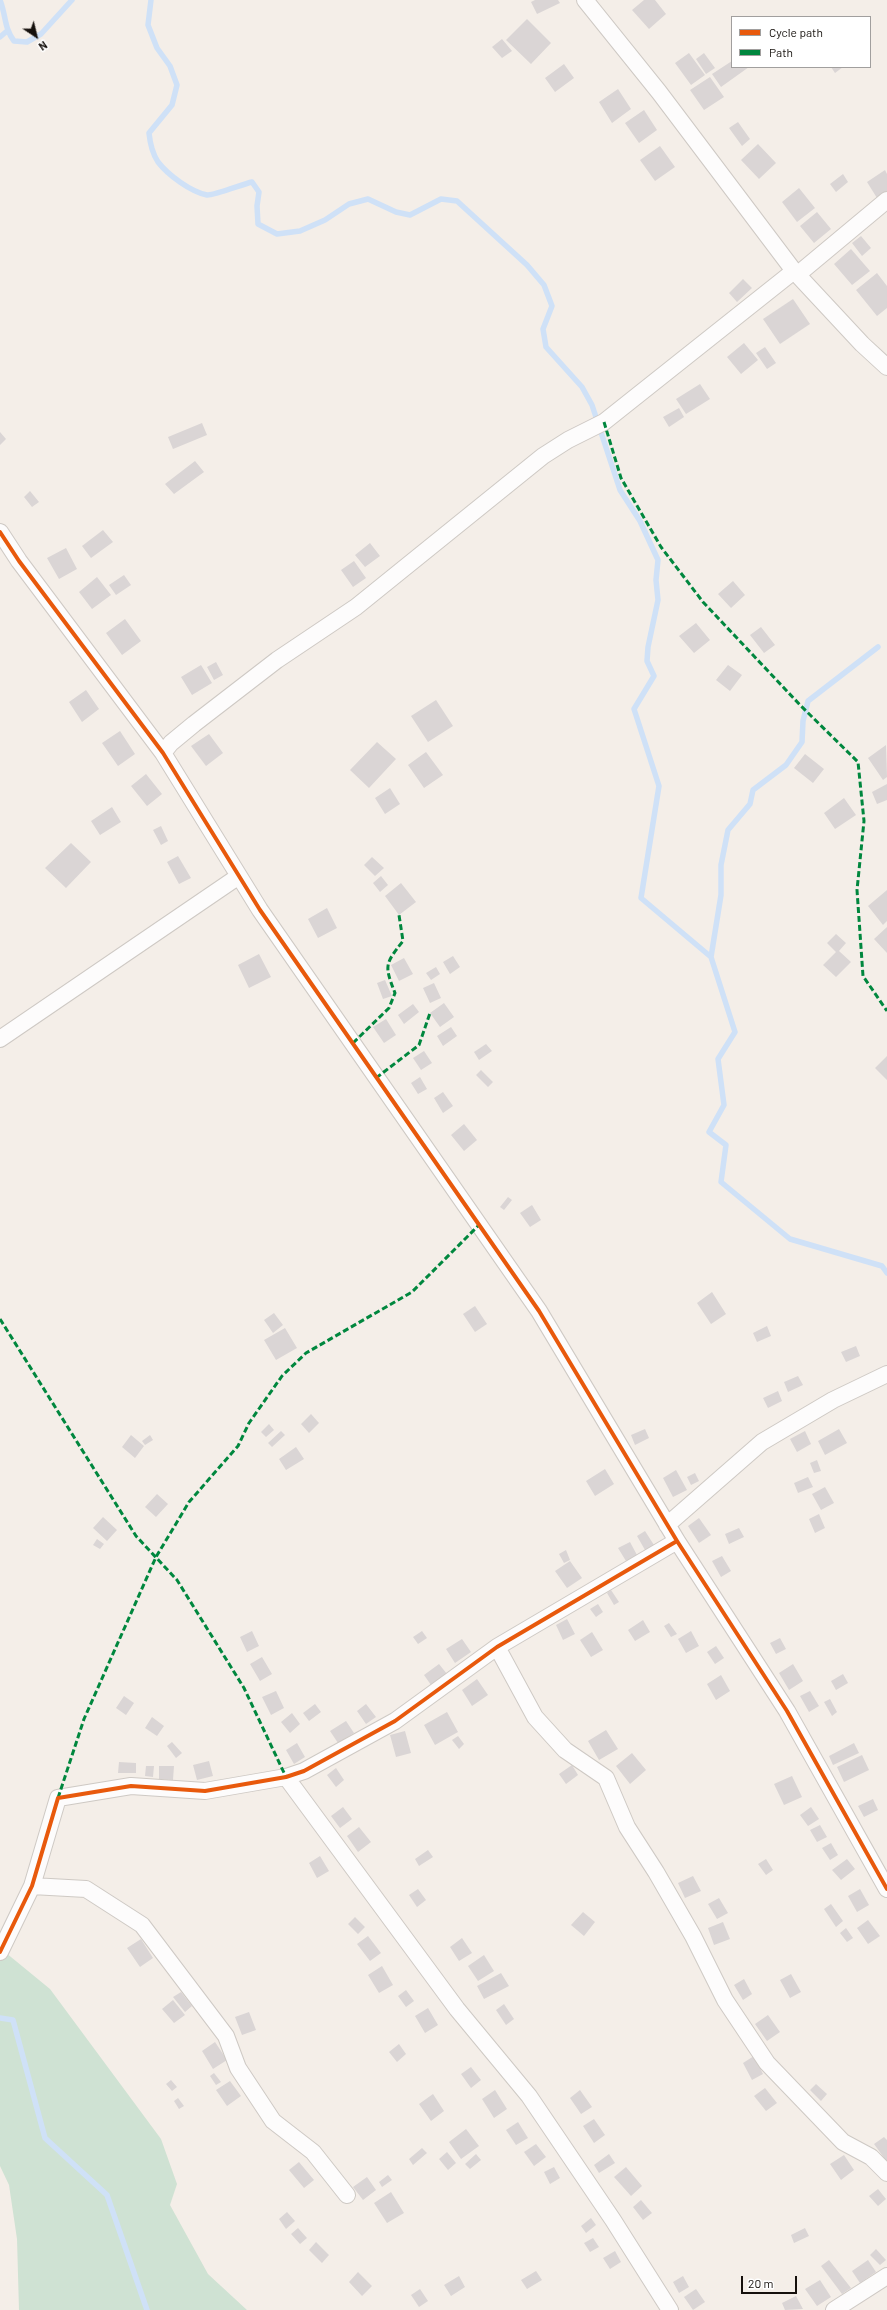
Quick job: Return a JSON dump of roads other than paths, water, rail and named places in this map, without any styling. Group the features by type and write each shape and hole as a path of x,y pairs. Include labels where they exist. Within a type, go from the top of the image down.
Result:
{"street":[{"path":"585,0 659,92 795,273 862,344 887,367"},
{"path":"163,753 170,743 277,660 356,608 544,456 568,440 604,422 632,401 887,200"},
{"path":"0,532 19,561 163,753 260,910 539,1311 667,1525 787,1710 887,1889"},
{"path":"0,1039 239,876"},
{"path":"667,1525 762,1442 833,1400 887,1374"},
{"path":"0,1952 32,1886 58,1798 131,1786 205,1791 286,1777 326,1760 395,1721 497,1647 677,1541"},
{"path":"497,1647 535,1717 564,1750 606,1778 627,1827 685,1923 725,2000 768,2063 843,2142 871,2157 887,2173"},
{"path":"286,1777 457,2009 529,2096 613,2220 670,2310"},
{"path":"32,1886 86,1889 142,1925 226,2036 238,2068 273,2121 313,2152 347,2194"},
{"path":"834,2310 887,2276"}],"waterway":[{"path":"0,0 8,31 14,41 27,42 41,34 72,0"},
{"path":"151,0 148,25 157,48 170,66 177,85 172,105 149,133 150,140 153,152 158,162 180,182 187,187 207,195 215,194 252,182 259,192 257,206 258,224 277,234 300,231 325,220 349,204 368,199 396,212 410,215 441,199 457,201 527,265 544,285 552,306 543,329 546,347 582,387 592,405 620,490 640,521 658,560 656,580 658,600 648,647 647,661 654,676 634,709 659,786 641,898 711,957 735,1032 718,1059 724,1105 709,1132 726,1145 721,1182 790,1239 882,1266 887,1273"},
{"path":"0,37 7,31"},
{"path":"711,957 721,895 721,865 728,830 750,804 753,790 786,765 802,742 803,721 808,701 878,647"},
{"path":"0,2018 13,2020 45,2138 107,2195 147,2310"}]}
